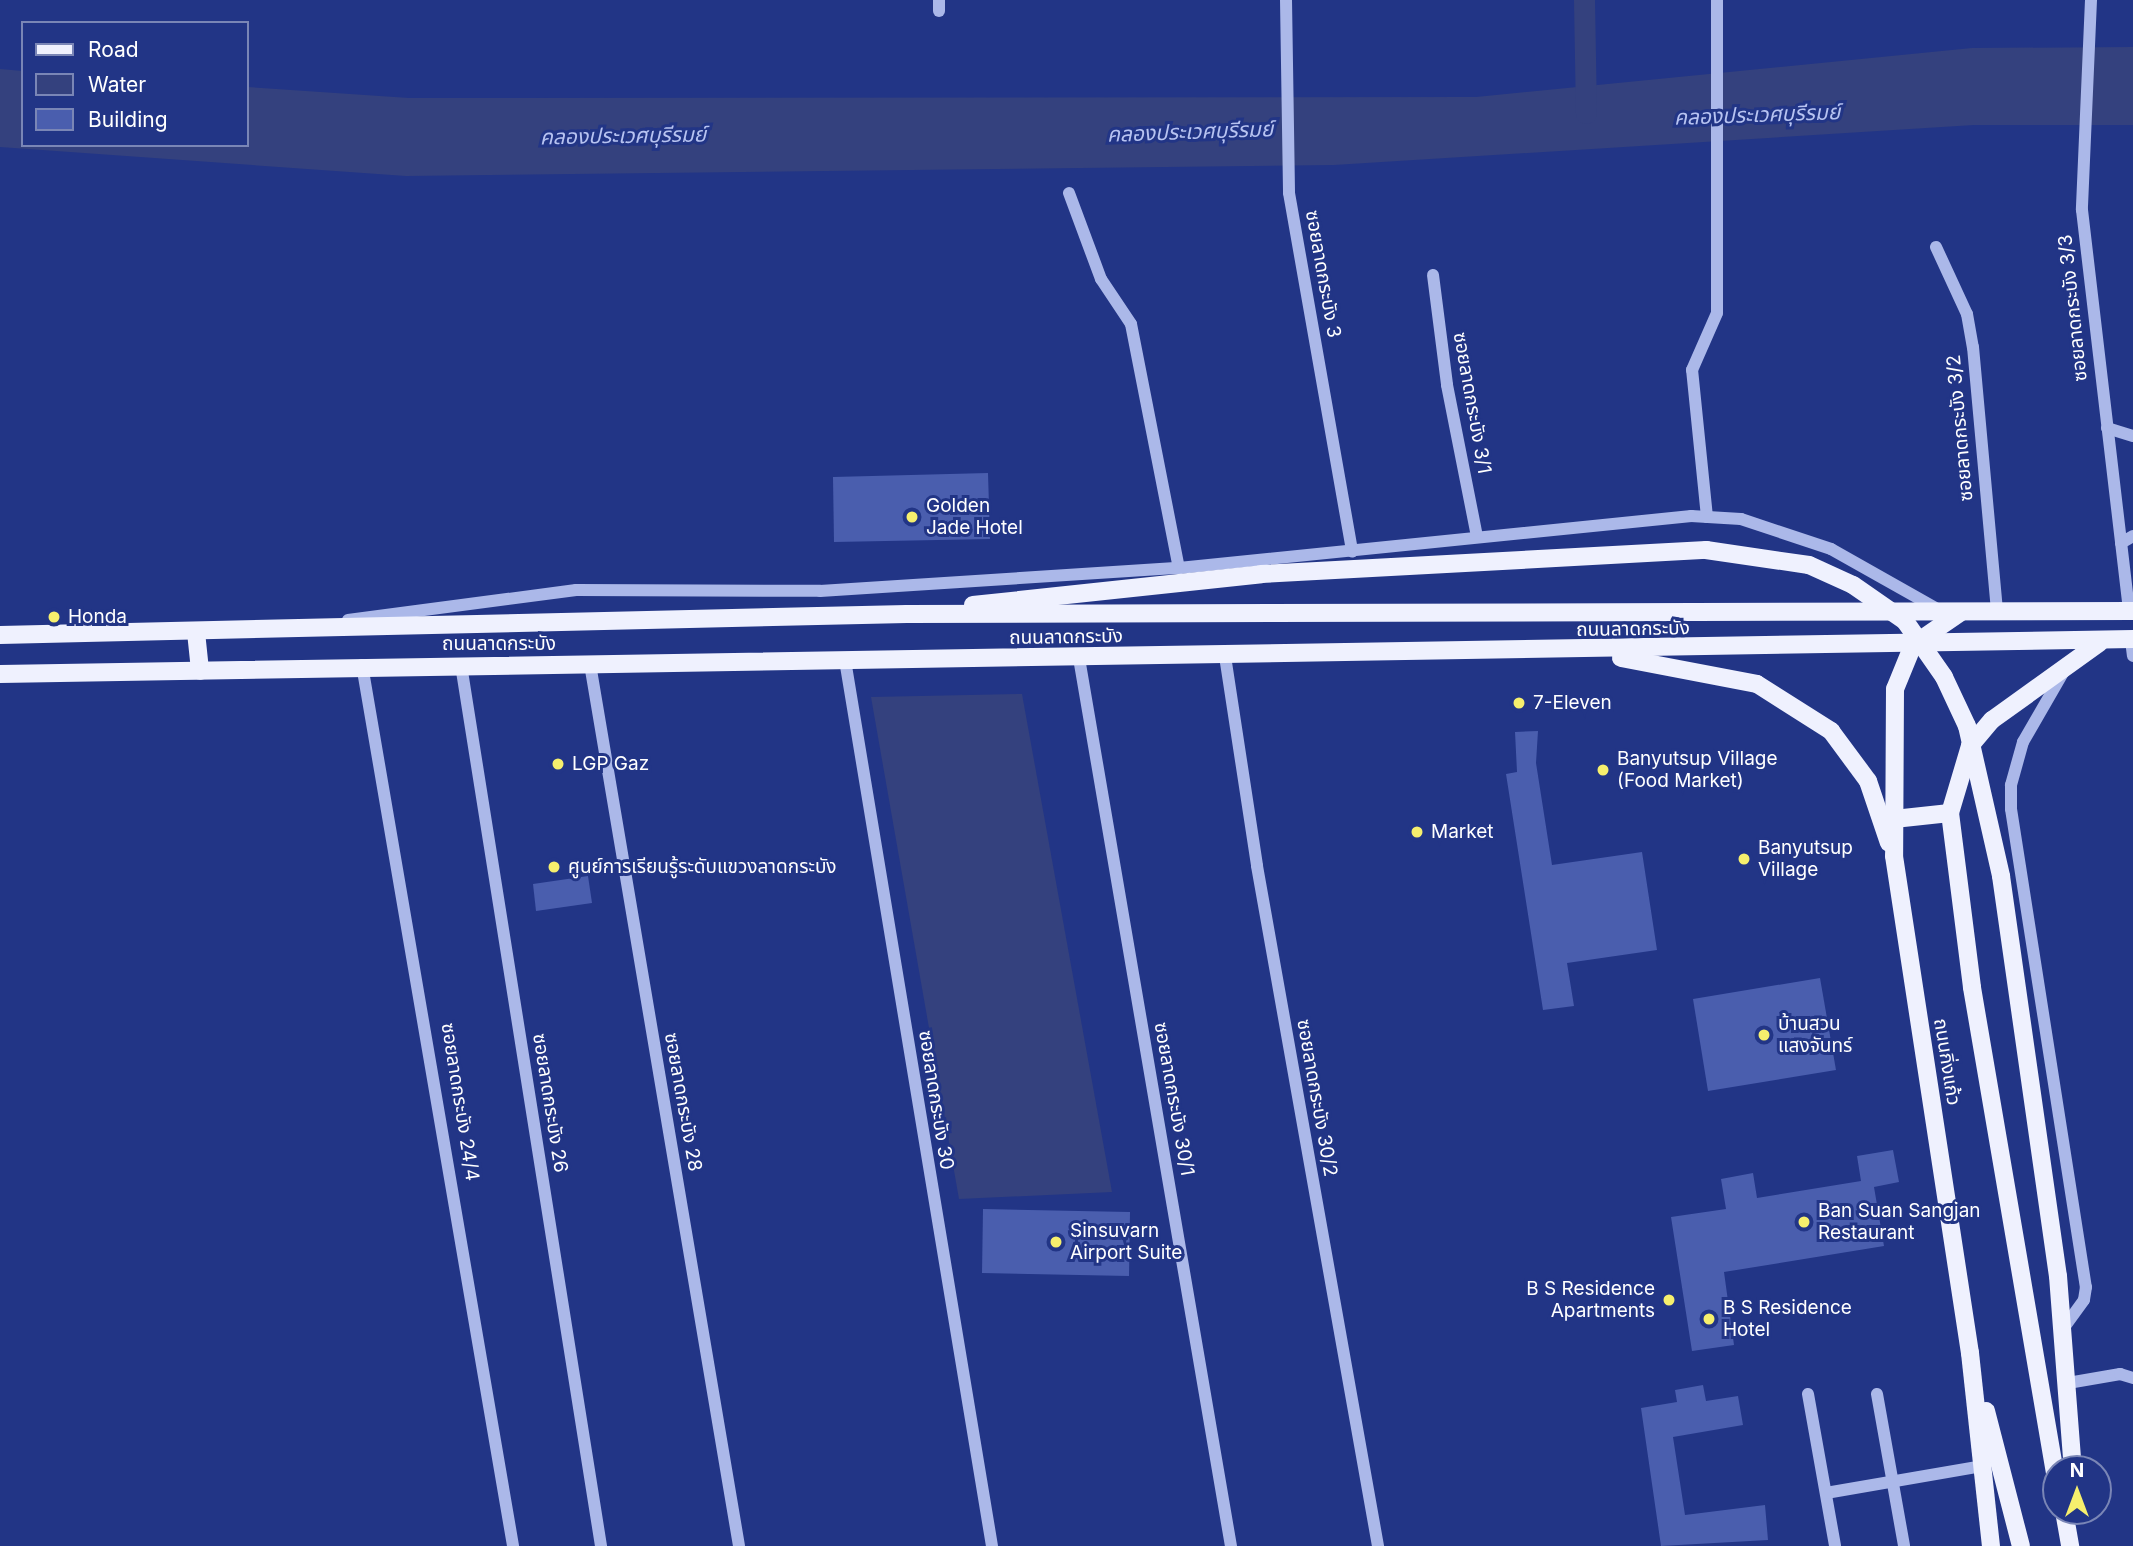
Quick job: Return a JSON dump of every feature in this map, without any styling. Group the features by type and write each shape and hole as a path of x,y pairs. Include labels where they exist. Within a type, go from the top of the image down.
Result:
{"main road":[{"path":"907,614 1101,587 1261,574 1706,550 1810,565 1853,585 1905,621 1944,677 1967,726 2001,876 2059,1276 2072,1455"},
{"name":"ถนนลาดกระบัง","path":"0,635 289,631 907,614 2131,611"},
{"path":"1913,645 1961,612"},
{"path":"196,632 200,671"},
{"name":"ถนนกิ่งแก้ว","path":"2052,1455 1972,987 1950,813 1954,783 1970,746 2021,697 2064,671 2099,643"},
{"name":"ถนนลาดกระบัง","path":"0,674 362,665 1079,658 1913,645 2132,645"},
{"name":"ถนนกิ่งแก้ว","path":"1913,645 1895,689 1894,856 1970,1353 1991,1546"},
{"path":"1585,651 1757,684 1831,731 1868,781 1894,856"},
{"path":"1894,819 1950,813"},
{"path":"1970,1353 2021,1546"}],"street":[{"name":"ซอยลาดกระบัง 3","path":"1286,0 1289,193 1352,551"},
{"path":"1707,517 1692,370 1717,313 1717,0"},
{"name":"ซอยลาดกระบัง 3/3","path":"2091,0 2082,210 2131,611"},
{"path":"1069,194 1101,279 1131,324 1179,568"},
{"name":"ซอยลาดกระบัง 3/2","path":"1936,247 1967,314 1973,346 1997,611"},
{"name":"ซอยลาดกระบัง 3/1","path":"1433,275 1447,386 1477,537"},
{"path":"2107,428 2133,436"},
{"path":"289,631 447,604 576,590 820,590 1179,568 1477,537 1707,517 1741,519 1831,549 1942,612"},
{"path":"2121,543 2133,536"},
{"name":"ซอยลาดกระบัง 30/2","path":"1225,656 1257,866 1378,1546"},
{"name":"ซอยลาดกระบัง 30/1","path":"1079,658 1231,1546"},
{"name":"ซอยลาดกระบัง 30","path":"845,660 992,1546"},
{"name":"ซอยลาดกระบัง 28","path":"590,664 739,1546"},
{"name":"ซอยลาดกระบัง 24/4","path":"362,665 513,1546"},
{"name":"ซอยลาดกระบัง 26","path":"461,665 601,1546"},
{"path":"2064,671 2023,742 2011,785 2086,1287 2084,1300 2064,1328"},
{"path":"2068,1383 2119,1374 2133,1378"},
{"path":"1808,1394 1835,1546"},
{"path":"1877,1394 1904,1546"},
{"path":"1826,1493 1982,1466"}],"water":[{"name":"คลองประเวศบุรีรมย์","path":"2133,47 2133,125 1974,125 1334,165 406,176 0,147 0,69 21,71 21,147 248,147 248,87 409,98 1476,97 1972,48"},
{"path":"1022,694 1112,1192 959,1199 871,697"}],"building":[{"path":"988,473 990,539 834,542 833,477"},
{"path":"1538,731 1536,763 1552,865 1642,852 1657,950 1567,963 1574,1006 1543,1010 1506,774 1517,772 1515,732"},
{"path":"588,876 592,903 536,911 533,884"},
{"name":"บ้านสวน แสงจันทร์","path":"1820,978 1836,1070 1708,1091 1693,999"},
{"name":"Ban Suan Sangjan Restaurant","path":"1893,1150 1899,1182 1874,1187 1884,1246 1724,1272 1734,1345 1692,1351 1671,1217 1726,1209 1721,1179 1753,1173 1757,1198 1861,1181 1857,1156"},
{"name":"Sinsuvarn Airport Suite","path":"983,1209 1130,1212 1129,1276 982,1273"},
{"path":"1703,1385 1706,1401 1738,1396 1743,1425 1673,1437 1685,1515 1765,1505 1768,1540 1661,1546 1641,1408 1677,1402 1675,1390"}],"waterway":[{"path":"1584,0 1586,113"}],"place":[{"name":"Golden Jade Hotel","path":"912,517"},
{"name":"Honda","path":"54,617"},
{"name":"7-Eleven","path":"1519,703"},
{"name":"LGP Gaz","path":"558,764"},
{"name":"Banyutsup Village (Food Market)","path":"1603,770"},
{"name":"Market","path":"1417,832"},
{"name":"Banyutsup Village","path":"1744,859"},
{"name":"ศูนย์การเรียนรู้ระดับแขวงลาดกระบัง","path":"554,867"},
{"name":"บ้านสวน แสงจันทร์","path":"1764,1035"},
{"name":"Ban Suan Sangjan Restaurant","path":"1804,1222"},
{"name":"Sinsuvarn Airport Suite","path":"1056,1242"},
{"name":"B S Residence Apartments","path":"1669,1300"},
{"name":"B S Residence Hotel","path":"1709,1319"}]}
